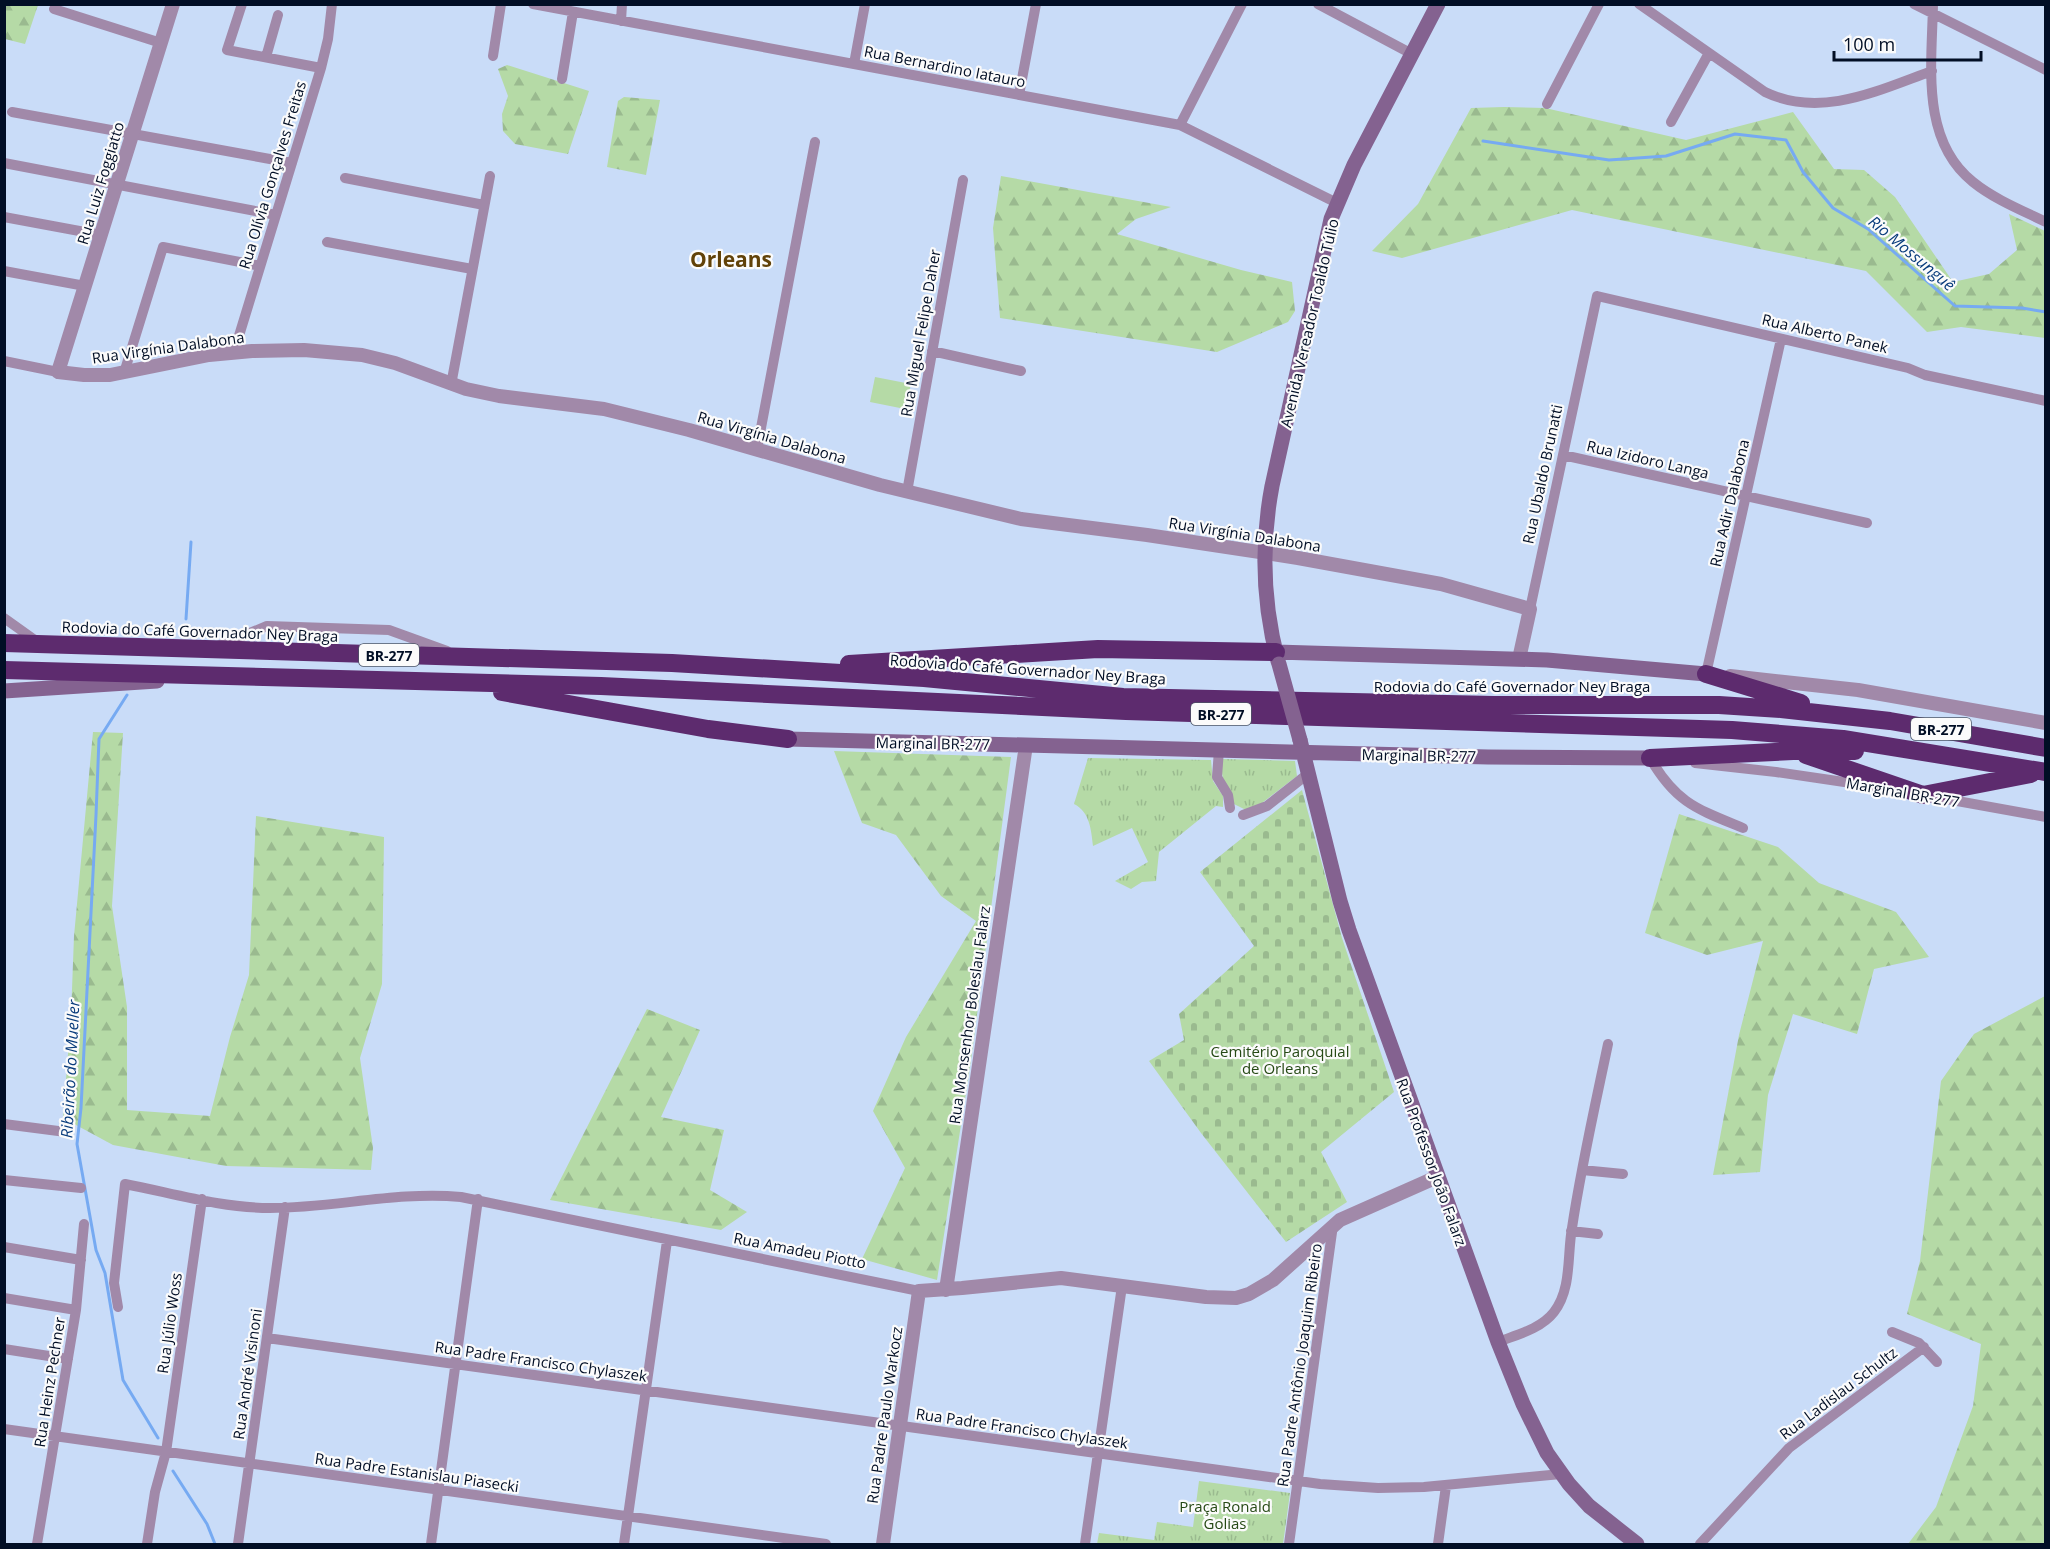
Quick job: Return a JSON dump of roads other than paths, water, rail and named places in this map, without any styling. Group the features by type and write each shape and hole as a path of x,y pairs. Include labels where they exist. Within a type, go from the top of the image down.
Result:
{"highway":[{"name":"Rodovia do Café Governador Ney Braga","path":"4,643 625,661 944,680 1123,697 1406,704 1719,705 1837,715 1944,730 2046,748"},
{"path":"774,669 1098,649 1277,658"},
{"name":"BR-277","path":"4,670 601,686 1126,711 1721,730 1843,739 2044,772"},
{"path":"1706,674 1837,715"},
{"path":"444,681 708,729 789,738"},
{"path":"1793,751 1923,795 2044,772"},
{"path":"1650,758 1793,751 1864,752 1995,763"}],"main road":[{"name":"Avenida Vereador Toaldo Túlio","path":"1302,746 1277,658 1267,599 1266,522 1271,492 1326,239 1337,203 1354,165 1438,4"},
{"path":"1277,658 1519,659 1608,664 1706,674"},
{"path":"4,691 229,676"},
{"name":"Marginal BR-277","path":"789,738 1219,750 1302,746 1650,758"},
{"name":"Rua Professor João Falarz","path":"1302,746 1344,912 1437,1176 1498,1342 1527,1413 1547,1453 1561,1474 1590,1506 1637,1545"}],"street":[{"name":"Rua Luiz Foggiatto","path":"58,372 172,4"},
{"path":"242,4 227,50 321,68"},
{"name":"Rua Olívia Gonçalves Freitas","path":"234,352 321,68 328,39 332,4"},
{"path":"493,56 501,4"},
{"name":"Rua Bernardino Iatauro","path":"533,4 1180,125 1337,203"},
{"path":"621,21 622,4"},
{"path":"854,64 865,4"},
{"path":"1019,95 1036,4"},
{"path":"1180,125 1242,4"},
{"path":"1318,4 1412,54"},
{"path":"1547,104 1599,4"},
{"path":"1640,4 1765,92 1779,98 1809,104 1835,102 1860,96 1932,70"},
{"path":"1914,4 1933,9 2046,70"},
{"path":"54,9 160,43"},
{"path":"1933,9 1933,105 1942,145 1959,170 1990,194 2046,222"},
{"path":"562,79 573,12"},
{"path":"266,57 278,15"},
{"path":"1671,122 1709,53"},
{"path":"12,112 292,163"},
{"path":"757,449 815,142"},
{"path":"4,164 276,215"},
{"path":"451,385 490,176"},
{"path":"345,178 484,205"},
{"name":"Rua Miguel Felipe Daher","path":"907,492 963,180"},
{"path":"4,217 101,235"},
{"path":"327,242 472,269"},
{"path":"124,373 164,248 260,266"},
{"path":"4,271 85,286"},
{"name":"Rua Alberto Panek","path":"1597,296 1908,368 1925,375 2046,401"},
{"name":"Rua Ubaldo Brunatti","path":"1519,659 1597,296"},
{"name":"Rua Adir Dalabona","path":"1706,674 1781,339"},
{"name":"Rua Virgínia Dalabona","path":"4,362 84,375 124,373 234,352 304,351 362,355 395,363 451,385 484,394 604,409 757,449 838,474 1030,521 1156,536 1265,553 1441,584 1530,609"},
{"path":"932,351 1022,371"},
{"name":"Rua Izidoro Langa","path":"1563,455 1867,523"},
{"path":"4,618 41,645"},
{"path":"208,650 267,626 389,630 464,657"},
{"path":"1706,674 1858,690 2046,723"},
{"name":"Rua Monsenhor Boleslau Falarz","path":"946,1290 1026,745"},
{"path":"1219,750 1217,777 1228,795 1230,808"},
{"path":"1650,758 1660,776 1680,798 1701,810 1743,828"},
{"name":"Marginal BR-277","path":"1650,758 1804,775 2046,818"},
{"path":"1243,815 1267,806 1309,773"},
{"path":"1498,1342 1544,1322 1554,1313 1560,1301 1568,1272 1571,1231 1608,1044"},
{"path":"4,1124 66,1132"},
{"path":"1582,1170 1623,1174"},
{"name":"Rua Amadeu Piotto","path":"118,1307 114,1283 125,1184 253,1207 285,1207 432,1195 478,1200 919,1291 1061,1278 1221,1299 1243,1296 1262,1288 1333,1225 1437,1176"},
{"path":"4,1180 81,1188"},
{"name":"Rua Júlio Woss","path":"147,1545 155,1492 166,1452 202,1199"},
{"path":"431,1545 478,1200"},
{"name":"Rua André Visinoni","path":"238,1545 285,1207"},
{"name":"Rua Heinz Pechner","path":"37,1545 76,1310 84,1224"},
{"name":"Rua Padre Antônio Joaquim Ribeiro","path":"1289,1545 1333,1225"},
{"path":"1571,1231 1598,1234"},
{"path":"624,1545 667,1240"},
{"path":"4,1246 81,1260"},
{"path":"1085,1545 1122,1286"},
{"name":"Rua Padre Paulo Warkocz","path":"883,1545 919,1291"},
{"path":"4,1298 76,1310"},
{"path":"1892,1332 1924,1347 1937,1362"},
{"name":"Rua Padre Francisco Chylaszek","path":"267,1338 1298,1482 1378,1488 1446,1486 1561,1474"},
{"name":"Rua Ladislau Schultz","path":"1700,1545 1789,1448 1924,1347"},
{"path":"4,1349 68,1359"},
{"name":"Rua Padre Estanislau Piasecki","path":"4,1429 826,1545"},
{"path":"1438,1545 1446,1486"}],"waterway":[{"name":"Rio Mossunguê","path":"1483,141 1609,160 1666,156 1735,134 1786,140 1803,172 1833,208 1868,229 1955,306 2022,308 2046,312"},
{"name":"Ribeirão do Mueller","path":"186,619 191,542"},
{"name":"Ribeirão do Mueller","path":"127,695 99,739 81,1108 77,1144 96,1250 105,1273 123,1380 158,1438"},
{"name":"Ribeirão do Mueller","path":"173,1471 207,1524 215,1544"}],"district":[{"name":"Orleans","path":"731,259"}],"park label":[{"name":"Cemitério Paroquial de Orleans","path":"1280,1060"},
{"name":"Praça Ronald Golias","path":"1225,1514"}]}
